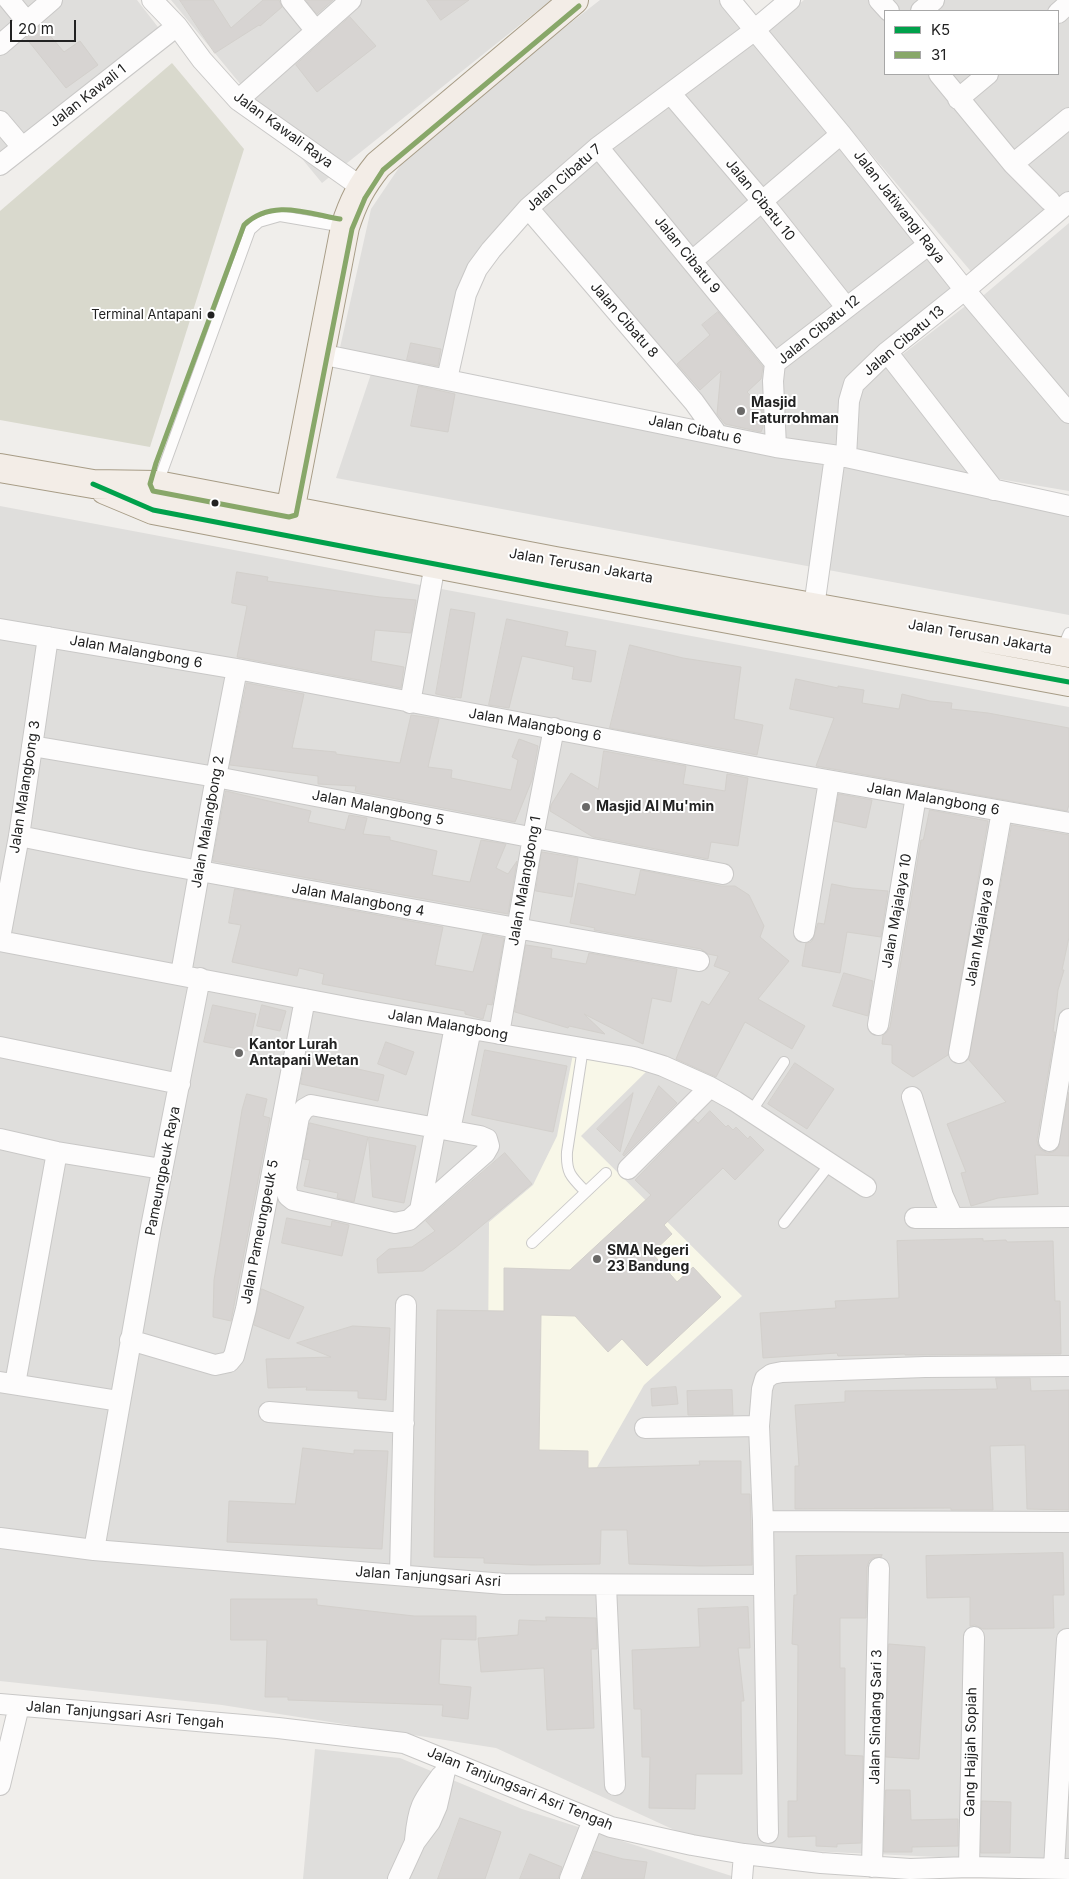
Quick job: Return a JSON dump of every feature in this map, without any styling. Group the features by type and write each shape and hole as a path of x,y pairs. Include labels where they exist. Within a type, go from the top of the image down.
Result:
{"main road":[{"path":"288,522 345,227 351,206 361,187 378,166 574,0"},
{"name":"Jalan Terusan Jakarta","path":"0,468 93,484 553,574 1069,682"},
{"name":"Jalan Terusan Jakarta","path":"288,522 436,564 553,574 814,608 1066,646"}],"street":[{"path":"9,0 27,22"},
{"path":"0,45 52,0"},
{"name":"Jalan Kawali Raya","path":"152,0 177,26 202,60 238,100 361,187"},
{"path":"290,0 316,31"},
{"path":"238,100 351,0"},
{"name":"Jalan Jatiwangi Raya","path":"730,0 842,134 964,290 1069,414"},
{"name":"Jalan Cibatu 7","path":"447,379 466,294 477,269 528,208 598,147 755,30 790,0"},
{"path":"879,0 888,10"},
{"path":"922,10 934,0"},
{"path":"1059,12 1069,3"},
{"name":"Jalan Kawali 1","path":"0,165 177,26"},
{"path":"940,75 1013,164 1062,209"},
{"path":"958,99 987,75"},
{"name":"Jalan Cibatu 10","path":"671,94 762,201 846,307"},
{"path":"1013,164 1069,118"},
{"path":"0,121 22,148"},
{"path":"692,261 842,134"},
{"name":"Jalan Cibatu 9","path":"598,147 775,363"},
{"name":"Jalan Cibatu 8","path":"528,208 694,402 717,434"},
{"name":"Jalan Cibatu 13","path":"814,608 849,401 854,384 887,352 1062,209"},
{"name":"Jalan Cibatu 12","path":"776,447 773,381 775,363 928,245"},
{"path":"887,352 994,490"},
{"name":"Jalan Cibatu 6","path":"320,354 776,447 840,457 1069,506"},
{"path":"410,702 436,564"},
{"name":"Jalan Malangbong 6","path":"0,629 237,669 829,781 1069,823"},
{"name":"Jalan Malangbong 3","path":"0,939 18,836 48,637"},
{"name":"Jalan Malangbong 2","path":"180,974 237,669"},
{"name":"Jalan Malangbong 1","path":"499,1034 516,929 554,728"},
{"name":"Jalan Malangbong 5","path":"32,746 216,777 722,874"},
{"path":"804,932 829,781"},
{"name":"Jalan Majalaya 10","path":"878,1025 916,796"},
{"name":"Jalan Majalaya 9","path":"959,1053 1002,811"},
{"name":"Jalan Malangbong 4","path":"18,836 199,871 699,961"},
{"name":"Jalan Malangbong","path":"0,939 305,999 634,1057 663,1066 710,1087 866,1187"},
{"name":"Pameungpeuk Raya","path":"119,1401 200,978"},
{"name":"Jalan Pameungpeuk 5","path":"130,1340 215,1365 229,1362 234,1356 246,1309 305,999"},
{"path":"1049,1141 1069,1019"},
{"path":"420,1210 443,1128 463,1027"},
{"path":"0,1048 180,1084"},
{"path":"628,1169 710,1087"},
{"path":"912,1098 943,1196 953,1218"},
{"path":"311,1105 443,1128 487,1139 489,1146 485,1153 409,1220 395,1223 293,1200 288,1196 286,1188 299,1117 304,1109 311,1105"},
{"path":"0,1139 57,1152 162,1170"},
{"path":"57,1152 7,1383 119,1401 94,1550"},
{"path":"915,1218 1069,1217"},
{"path":"400,1576 406,1306"},
{"path":"768,1833 763,1585 764,1521 759,1426 762,1389 765,1379 772,1374 782,1372 925,1367 1069,1366"},
{"path":"269,1412 404,1423"},
{"path":"645,1428 759,1426"},
{"path":"764,1521 1069,1522"},
{"name":"Jalan Tanjungsari Asri","path":"0,1538 94,1550 504,1584 606,1586 763,1585"},
{"name":"Jalan Sindang Sari 3","path":"872,1867 879,1568"},
{"path":"606,1586 615,1785"},
{"name":"Gang Hajjah Sopiah","path":"969,1867 974,1637"},
{"path":"1062,1869 1067,1639 1069,1639"},
{"path":"0,1785 10,1705"},
{"name":"Jalan Tanjungsari Asri Tengah","path":"10,1705 278,1728 404,1743 447,1766 611,1827 692,1845 743,1865 821,1871 872,1867 910,1874 969,1867 1024,1873 1062,1869"},
{"path":"398,1879 415,1842 430,1822 438,1806 447,1766"},
{"path":"570,1879 592,1820"}],"lane":[{"path":"155,497 163,466 250,230 259,222 280,216 345,227"},
{"path":"583,1048 566,1166 571,1177 586,1192"},
{"path":"751,1112 784,1062"},
{"path":"784,1223 830,1164"},
{"path":"532,1243 606,1173"}],"shaded area":[{"path":"0,0 137,0 161,31 0,162"},
{"path":"171,0 551,0 322,183"},
{"path":"600,0 719,0 954,291 844,386 843,447 711,428 544,210 482,259 454,379 337,361 371,209 415,144"},
{"path":"804,0 1069,0 1069,195 974,275 767,31"},
{"path":"172,63 244,149 150,447 0,420 0,211"},
{"path":"1069,223 1069,401 978,300"},
{"path":"968,304 1069,421 1069,491 853,454 859,388"},
{"path":"371,374 1069,508 1069,615 336,478"},
{"path":"0,506 1069,707 1069,1863 743,1848 694,1839 496,1748 222,1705 0,1681"},
{"name":"SMA Negeri 23 Bandung","path":"573,1054 649,1069 581,1136 742,1296 644,1385 592,1476 487,1493 489,1222 533,1185 557,1136"},
{"path":"315,1749 400,1758 522,1809 741,1879 303,1879"}],"building":[{"path":"180,0 213,0 231,28 263,0 279,0 282,7 260,26 215,53"},
{"path":"306,0 333,0 317,14"},
{"path":"427,0 469,0 441,20"},
{"path":"350,17 376,46 317,92 296,65"},
{"path":"41,25 64,52 80,41 98,65 66,88 26,38"},
{"path":"718,312 763,367 761,379 747,392 762,407 763,427 761,432 725,424 717,414 721,371 700,390 677,364 710,335 702,325"},
{"path":"411,343 441,349 438,366 407,360"},
{"path":"419,386 455,394 448,432 411,426"},
{"path":"237,572 268,577 267,581 380,597 416,600 411,633 375,630 371,661 404,667 401,688 237,657 247,606 232,603"},
{"path":"451,609 475,613 461,698 436,694"},
{"path":"507,619 568,632 565,646 596,651 591,682 572,679 574,667 522,656 509,708 489,705"},
{"path":"630,645 683,658 741,667 734,719 763,725 757,755 610,728"},
{"path":"796,679 838,688 838,686 864,690 862,703 899,709 902,694 930,701 952,703 951,709 988,713 1069,728 1069,805 1067,811 816,766 834,718 790,709"},
{"path":"247,683 304,694 292,748 336,752 336,754 400,763 411,715 439,719 428,767 452,770 451,778 511,790 518,760 512,757 519,739 538,746 532,780 515,822 355,791 356,786 318,784 318,776 230,765"},
{"path":"604,751 686,766 683,784 725,791 727,774 748,778 738,846 711,842 708,859 593,837 550,811 551,805 571,773 598,789"},
{"path":"226,791 311,811 308,822 345,830 349,815 367,818 363,834 390,837 390,840 437,851 432,875 453,879 470,882 481,840 506,844 496,868 508,874 517,861 508,914 213,861"},
{"path":"839,794 872,800 866,828 834,821"},
{"path":"930,810 988,821 948,1055 913,1077 892,1063 892,1045 882,1044 883,1035 890,1027 921,840 923,840"},
{"path":"1012,825 1069,835 1069,937 1062,970 1064,970 1058,990 1053,1032 1055,1032 1037,1140 1041,1150 1047,1153 1053,1152 1058,1148 1069,1092 1069,1156 1035,1155 1038,1194 998,1198 971,1206 961,1173 966,1172 947,1124 1006,1102 969,1060"},
{"path":"542,852 578,858 572,897 536,891"},
{"path":"641,870 721,886 735,886 749,895 764,926 760,937 789,961 758,999 805,1026 792,1049 745,1022 716,1077 676,1059 702,1001 709,1005 730,972 714,966 718,956 708,954 701,949 594,930 595,928 570,923 578,883 635,895"},
{"path":"832,884 888,891 881,937 847,932 840,973 802,966 806,943 811,942 813,939 818,923 824,924"},
{"path":"235,889 443,927 435,965 473,972 483,934 504,938 492,1005 487,1004 483,1019 465,1014 465,1011 322,984 324,974 299,968 297,976 232,962 241,925 229,923"},
{"path":"526,945 552,949 551,958 586,964 589,953 677,969 671,1002 652,998 643,1044 584,1014 605,1034 569,1026 568,1028 515,1012"},
{"path":"844,973 873,981 868,1016 833,1006"},
{"path":"213,1005 256,1014 248,1051 204,1042"},
{"path":"262,1005 286,1011 280,1031 257,1026"},
{"path":"386,1042 414,1052 406,1075 378,1064"},
{"path":"485,1050 567,1066 553,1132 472,1115"},
{"path":"306,1057 384,1075 378,1101 301,1084"},
{"path":"795,1063 834,1089 807,1129 768,1104"},
{"path":"659,1086 677,1103 624,1156 623,1155"},
{"path":"633,1093 620,1152 597,1129"},
{"path":"247,1094 267,1099 263,1116 270,1118 231,1321 213,1317 214,1280 242,1110"},
{"path":"710,1111 726,1127 728,1125 733,1130 736,1127 748,1139 750,1136 764,1150 735,1180 723,1168 664,1225 672,1234 652,1253 677,1282 693,1267 721,1297 647,1366 622,1339 608,1352 575,1316 541,1315 539,1450 588,1451 588,1468 700,1465 699,1461 741,1461 741,1494 750,1494 752,1565 629,1564 627,1530 601,1530 600,1564 532,1565 484,1563 484,1558 434,1557 437,1310 504,1311 504,1268 570,1270 651,1195 635,1180 694,1119 698,1123"},
{"path":"310,1123 368,1137 354,1202 337,1198 338,1193 304,1186 310,1160 303,1159"},
{"path":"369,1137 416,1146 404,1203 373,1197"},
{"path":"505,1153 532,1184 455,1248 423,1271 378,1273 377,1259 389,1249 412,1247 435,1231 426,1221"},
{"path":"287,1218 331,1227 332,1221 349,1225 342,1256 282,1243"},
{"path":"983,1239 983,1241 1006,1240 1007,1242 1053,1241 1055,1301 1060,1301 1061,1354 838,1356 837,1353 763,1358 760,1313 836,1308 835,1301 899,1298 897,1241"},
{"path":"262,1289 304,1307 289,1339 254,1325"},
{"path":"353,1326 390,1328 386,1400 358,1398 358,1391 306,1390 307,1387 268,1388 266,1359 331,1357 297,1343"},
{"path":"996,1378 1030,1378 1031,1391 1069,1390 1069,1510 1027,1509 1025,1445 990,1446 993,1510 951,1510 951,1508 795,1509 795,1466 799,1466 795,1405 845,1402 845,1391 997,1389"},
{"path":"676,1387 678,1404 652,1406 651,1389"},
{"path":"732,1390 733,1415 688,1415 687,1391"},
{"path":"303,1448 354,1454 354,1450 388,1451 382,1549 227,1542 229,1501 295,1504"},
{"path":"1063,1553 1064,1595 1053,1595 1054,1628 983,1629 975,1625 970,1626 970,1597 927,1598 926,1556"},
{"path":"882,1555 869,1561 867,1567 866,1618 840,1618 840,1668 845,1668 845,1755 863,1756 861,1843 837,1844 837,1847 816,1846 816,1836 788,1837 788,1801 797,1801 798,1645 792,1644 794,1595 797,1595 796,1556"},
{"path":"231,1599 317,1599 317,1605 414,1616 476,1616 476,1640 441,1639 439,1684 471,1687 468,1719 442,1716 443,1705 288,1700 288,1697 265,1697 267,1640 231,1640"},
{"path":"748,1607 750,1648 738,1648 744,1701 741,1701 742,1774 696,1774 695,1809 649,1808 650,1757 642,1757 641,1709 634,1709 632,1650 700,1647 698,1609"},
{"path":"546,1617 596,1618 597,1649 591,1649 594,1728 547,1730 544,1668 481,1672 478,1638 518,1635 519,1620 546,1621"},
{"path":"889,1644 925,1647 919,1759 886,1757"},
{"path":"886,1790 910,1790 911,1820 958,1819 958,1846 912,1847 912,1852 884,1852"},
{"path":"982,1801 1011,1802 1010,1853 981,1853"},
{"path":"460,1818 501,1832 485,1879 438,1879"},
{"path":"594,1851 623,1859 647,1862 644,1879 583,1879"},
{"path":"530,1854 562,1867 558,1879 520,1879"}],"transit line":[{"name":"31","path":"340,219 302,211 278,210 266,212 244,225 156,463 150,484 153,491 289,517 296,515 352,229 365,198 383,170 579,6"},
{"name":"K5","path":"93,484 153,510 1069,682"}],"place":[{"name":"Terminal Antapani","path":"211,315"},
{"name":"Masjid Faturrohman","path":"741,411"},
{"name":"Masjid Al Mu'min","path":"586,807"},
{"name":"Kantor Lurah Antapani Wetan","path":"239,1053"},
{"name":"SMA Negeri 23 Bandung","path":"597,1259"}]}
